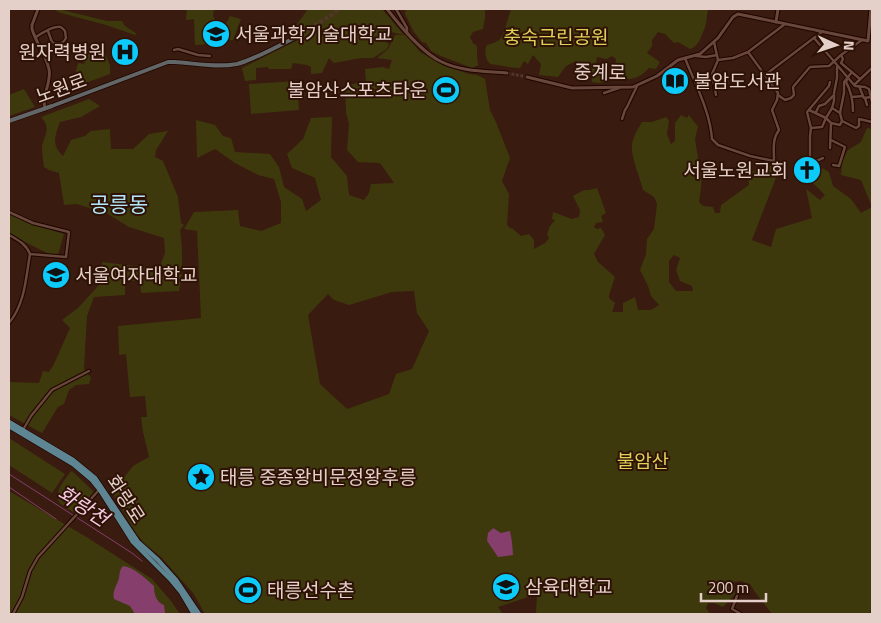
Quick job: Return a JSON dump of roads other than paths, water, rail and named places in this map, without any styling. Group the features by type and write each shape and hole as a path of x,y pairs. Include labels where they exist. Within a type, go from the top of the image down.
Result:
{"main road":[{"name":"노원로","path":"9,121 168,62 236,64 294,38"},
{"name":"화랑로","path":"9,422 73,464 101,489 138,542 176,580 199,614"},
{"name":"화랑로","path":"9,426 22,432"},
{"name":"화랑로","path":"101,489 132,542 172,580 194,614"}],"street":[{"path":"38,9 32,25 33,32 49,69 49,81 43,102 45,109"},
{"path":"387,9 418,45 443,63 470,70 507,73"},
{"path":"396,9 407,28 407,32"},
{"path":"776,22 778,9"},
{"name":"중계로","path":"696,56 714,42 738,14 870,41 871,9"},
{"path":"718,60 733,58 748,52 785,24"},
{"path":"36,37 55,27 62,27 66,33 66,38 60,44 55,44 52,42 48,31"},
{"path":"765,75 823,31"},
{"path":"814,38 847,78 856,86 868,105"},
{"path":"778,95 785,100 791,98 794,95 793,87 810,68 829,66 833,61 863,40"},
{"path":"714,42 718,60 712,74 716,95"},
{"path":"174,50 178,49 198,55 210,56"},
{"path":"685,58 705,109 712,139 718,145 750,156 774,161 774,143 779,130 772,110 778,95 776,89 748,52"},
{"name":"중계로","path":"527,76 572,88 619,88 637,86 657,76 678,60 696,56 717,55"},
{"path":"841,55 843,59 841,63 860,79"},
{"path":"811,128 822,127 832,108 837,66"},
{"path":"856,86 860,79 872,68"},
{"path":"842,122 840,113 844,82 852,72"},
{"path":"847,78 846,82 852,97 853,112"},
{"path":"814,173 810,163 811,128 807,112 829,86 830,82"},
{"path":"622,118 637,86"},
{"path":"849,88 856,86 866,87 869,89 872,102"},
{"path":"604,93 619,88"},
{"path":"816,112 819,106 825,104 834,95"},
{"path":"852,97 871,96"},
{"path":"832,108 840,113"},
{"path":"809,110 816,112 831,122 840,125 842,122"},
{"path":"842,122 856,128 859,126 859,119 872,122"},
{"path":"830,148 831,122"},
{"path":"831,140 845,147 839,166 832,165"},
{"path":"807,180 815,175 814,162 823,158"},
{"path":"9,212 33,223 69,232 66,257 30,254"},
{"path":"9,235 22,242 30,254 23,296 9,323"},
{"path":"22,432 37,408 52,390 89,371"},
{"path":"13,614 22,597 30,571 38,557 101,489"},
{"path":"736,596 732,609 741,614"}],"waterway":[{"name":"화랑천","path":"9,474 142,561"},
{"path":"9,487 56,519"}],"tunnel":[{"path":"294,38 339,9"},
{"path":"507,73 527,77"}],"place":[{"name":"서울과학기술대학교","path":"216,34"},
{"name":"원자력병원","path":"125,52"},
{"name":"불암도서관","path":"675,81"},
{"name":"불암산스포츠타운","path":"446,90"},
{"name":"서울노원교회","path":"807,170"},
{"name":"서울여자대학교","path":"56,275"},
{"name":"태릉 중종왕비문정왕후릉","path":"201,477"},
{"name":"삼육대학교","path":"506,587"},
{"name":"태릉선수촌","path":"248,590"}],"district":[{"name":"공릉동","path":"119,205"}],"park label":[{"name":"충숙근린공원","path":"556,37"},
{"name":"불암산","path":"643,461"}]}
